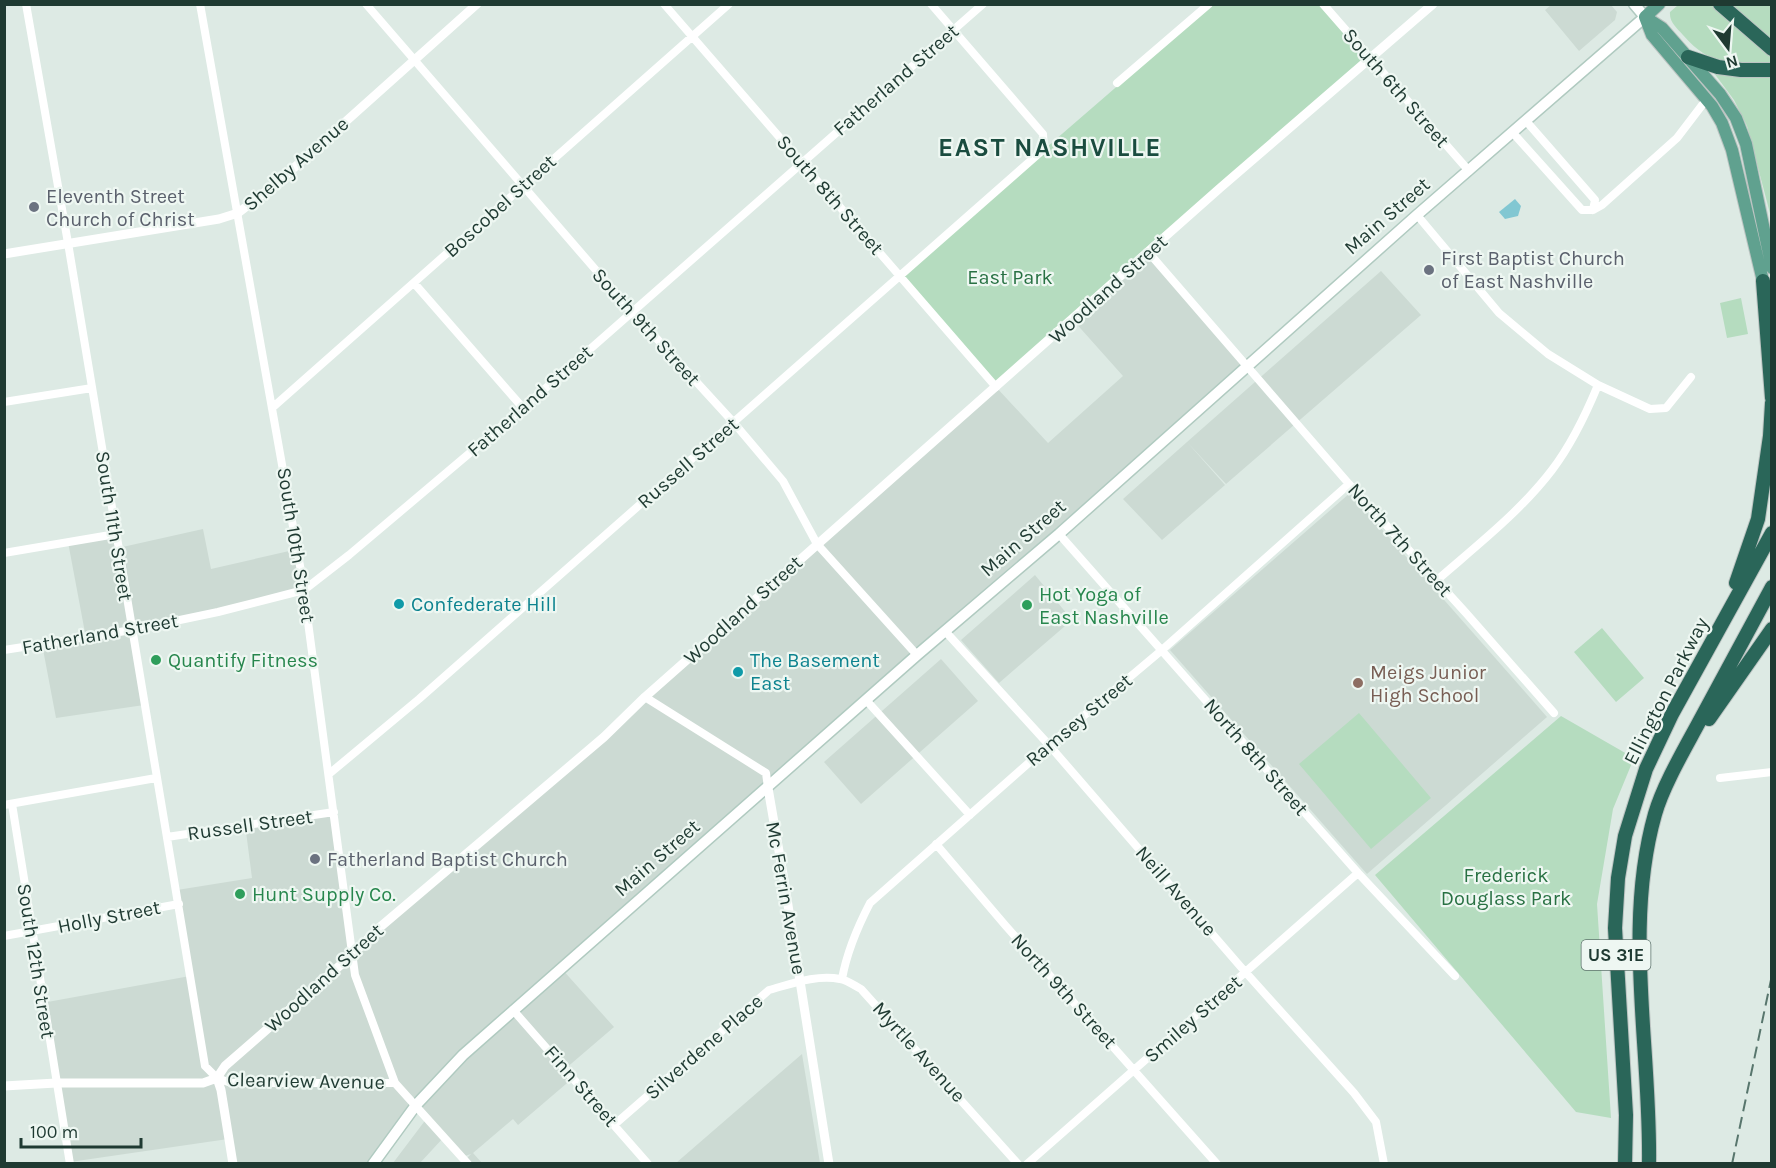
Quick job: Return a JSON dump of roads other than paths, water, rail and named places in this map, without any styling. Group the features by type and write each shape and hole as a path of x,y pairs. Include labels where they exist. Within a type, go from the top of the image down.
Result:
{"highway":[{"path":"1720,4 1772,49"},
{"path":"1688,57 1718,67 1768,70"},
{"path":"1763,281 1772,398"},
{"path":"1714,640 1746,558 1758,519 1770,436 1772,403"},
{"name":"Ellington Parkway","path":"1625,1164 1626,1115 1615,928 1618,878 1625,836 1646,769 1672,714 1772,533"},
{"name":"US 31E","path":"1649,1164 1650,1128 1639,926 1642,874 1655,813 1680,756 1772,587"},
{"path":"1680,756 1772,629"}],"main road":[{"path":"1634,4 1645,17 1662,28 1688,57 1720,94 1736,118 1746,144 1763,281 1772,299"},
{"name":"Main Street","path":"373,1164 416,1105 463,1055 917,655 1059,534 1417,215 1659,4"},
{"path":"1645,17 1652,35 1722,123 1772,268"}],"street":[{"name":"South 11th Street","path":"26,4 205,1066 216,1078"},
{"name":"South 10th Street","path":"200,4 304,590 355,975 395,1083"},
{"name":"South 9th Street","path":"366,4 626,305 734,423 783,481 817,544 917,655"},
{"name":"Shelby Avenue","path":"4,254 219,219 238,213 277,183 477,4"},
{"name":"South 8th Street","path":"664,4 996,387"},
{"name":"Boscobel Street","path":"272,408 729,4"},
{"path":"931,4 953,30"},
{"name":"Fatherland Street","path":"4,650 132,630 304,590 356,550 523,408 983,4"},
{"path":"1117,83 1209,4"},
{"name":"South 6th Street","path":"1323,4 1468,171"},
{"name":"Woodland Street","path":"216,1078 225,1066 352,955 379,927 604,737 645,697 817,544 1220,188 1433,4"},
{"name":"Russell Street","path":"329,774 428,691 1044,149 1043,134 953,30"},
{"path":"1513,133 1582,210 1593,210 1602,205 1677,138 1706,100"},
{"path":"1526,121 1595,200 1593,210"},
{"path":"1561,186 1574,176"},
{"path":"1417,215 1499,313 1548,354 1598,385 1650,409 1666,408 1691,377"},
{"name":"North 7th Street","path":"1149,253 1349,484 1554,713"},
{"path":"414,283 523,408"},
{"path":"1436,581 1501,524 1553,469 1581,421 1598,385"},
{"path":"4,402 92,388"},
{"name":"Ramsey Street","path":"842,979 846,958 855,933 870,903 1049,745 1162,650 1349,484"},
{"path":"4,553 116,534"},
{"name":"North 8th Street","path":"1059,534 1358,873 1455,976"},
{"name":"Neill Avenue","path":"945,631 1049,745 1354,1093 1376,1122 1384,1164"},
{"name":"Mc Ferrin Avenue","path":"645,697 766,773 829,1164"},
{"path":"866,700 970,815"},
{"path":"1720,778 1772,772"},
{"path":"8,804 156,778"},
{"name":"South 12th Street","path":"8,804 32,932 70,1164"},
{"name":"Russell Street","path":"167,837 334,812"},
{"name":"North 9th Street","path":"936,844 1217,1164"},
{"name":"Smiley Street","path":"1027,1164 1358,873"},
{"name":"Holly Street","path":"4,936 179,904"},
{"path":"800,981 842,979"},
{"name":"Myrtle Avenue","path":"842,979 861,989 1018,1164"},
{"name":"Silverdene Place","path":"614,1125 769,990 800,981"},
{"name":"Finn Street","path":"513,1010 648,1164"},
{"path":"4,1086 56,1083 203,1083 216,1078 221,1090 233,1164"},
{"name":"Clearview Avenue","path":"216,1078 231,1083 395,1083"},
{"path":"395,1083 468,1164"}],"water":[{"path":"1515,199 1521,206 1518,216 1505,219 1499,212"}],"railway":[{"path":"1732,1164 1772,975"}],"place":[{"name":"Eleventh Street Church of Christ","path":"34,207"},
{"name":"First Baptist Church of East Nashville","path":"1429,270"},
{"name":"Confederate Hill","path":"399,604"},
{"name":"Hot Yoga of East Nashville","path":"1027,605"},
{"name":"Quantify Fitness","path":"156,660"},
{"name":"The Basement East","path":"738,672"},
{"name":"Meigs Junior High School","path":"1358,683"},
{"name":"Fatherland Baptist Church","path":"315,859"},
{"name":"Hunt Supply Co.","path":"240,894"}],"district":[{"name":"EAST NASHVILLE","path":"1050,147"}],"park label":[{"name":"East Park","path":"1010,277"},
{"name":"Frederick Douglass Park","path":"1506,886"}]}
